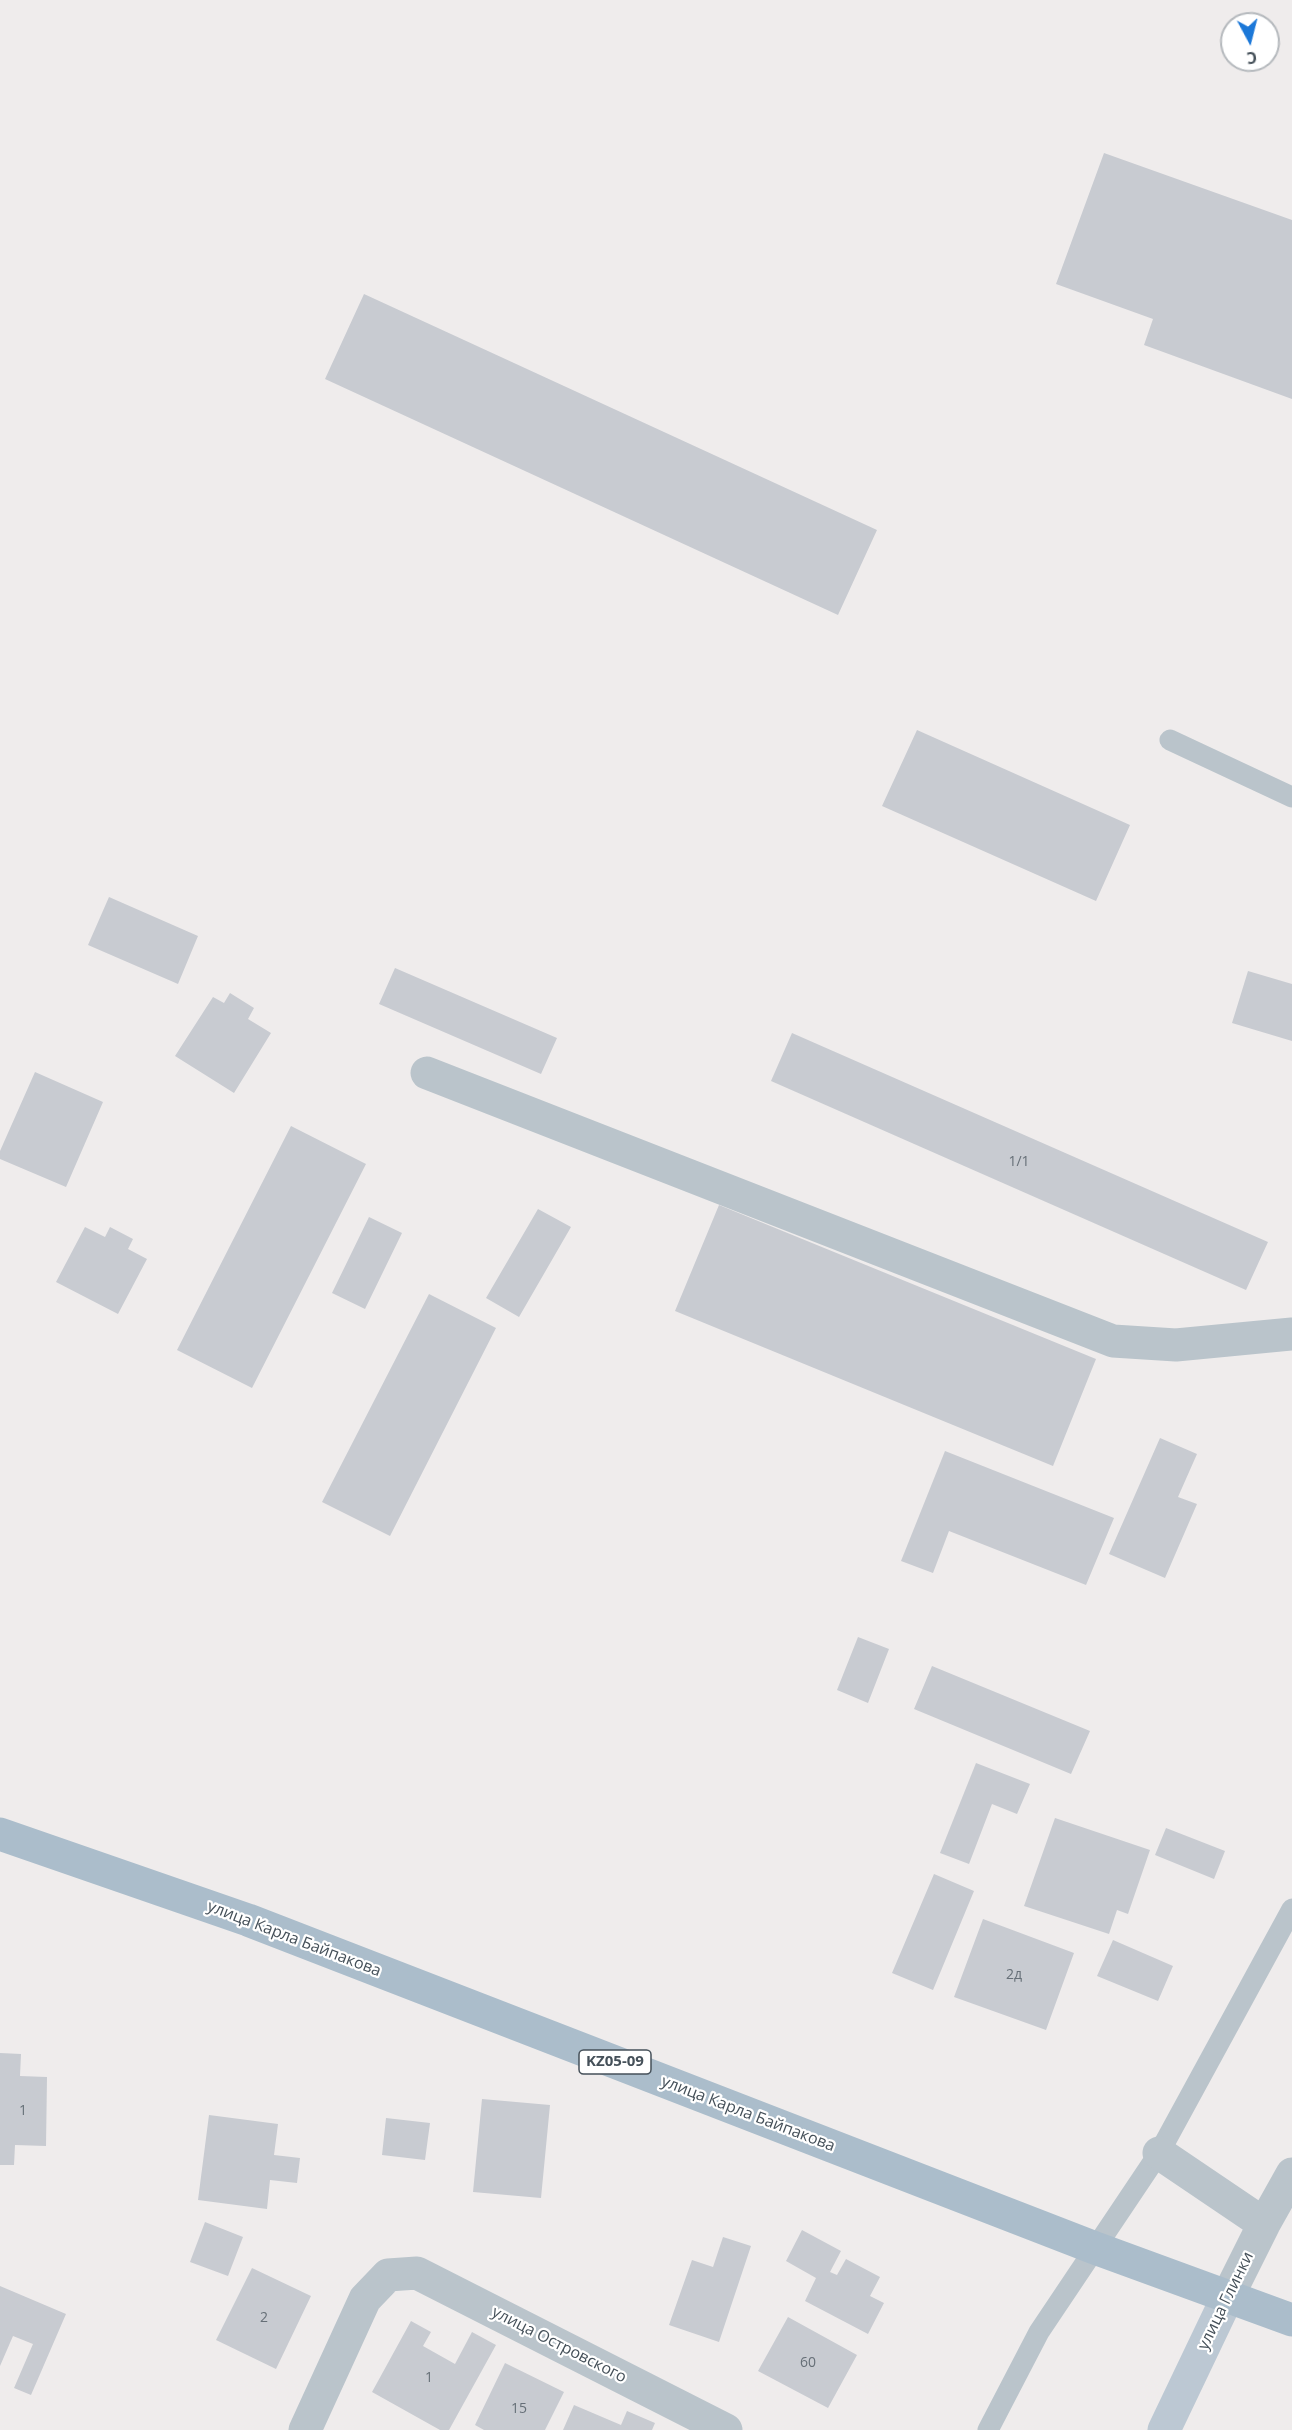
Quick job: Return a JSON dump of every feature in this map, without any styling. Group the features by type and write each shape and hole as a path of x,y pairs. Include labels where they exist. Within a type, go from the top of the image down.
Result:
{"main road":[{"name":"улица Карла Байпакова","path":"0,1833 259,1924 1095,2248 1292,2320"},
{"name":"улица Глинки","path":"1164,2430 1228,2296"}],"street":[{"path":"427,1073 1113,1341 1176,1345 1292,1334"},
{"path":"1159,2153 1264,2224"},
{"name":"улица Глинки","path":"1228,2296 1292,2174"},
{"name":"улица Островского","path":"305,2430 365,2299 388,2274 417,2273 726,2430"}],"lane":[{"path":"1170,740 1292,797"},
{"path":"988,2430 1039,2331 1159,2153 1292,1909"}],"building":[{"path":"1104,153 1292,220 1292,399 1144,345 1153,319 1056,284"},
{"path":"364,294 877,530 838,615 325,379"},
{"path":"917,730 1130,825 1096,901 882,806"},
{"path":"109,897 198,936 178,984 88,945"},
{"path":"395,968 557,1038 541,1074 379,1004"},
{"path":"1248,971 1292,984 1292,1041 1232,1023"},
{"path":"230,993 254,1008 248,1019 271,1033 234,1093 175,1056 213,997 224,1003"},
{"path":"792,1033 1268,1242 1246,1290 771,1081"},
{"path":"35,1072 103,1102 66,1187 0,1159 0,1151"},
{"path":"291,1126 366,1164 252,1388 177,1350"},
{"path":"719,1205 1096,1359 1053,1466 675,1311"},
{"path":"538,1209 571,1227 519,1317 486,1298"},
{"path":"369,1217 402,1233 365,1309 332,1293"},
{"path":"85,1227 105,1237 110,1227 133,1239 128,1249 147,1259 118,1314 56,1282"},
{"path":"429,1294 496,1328 390,1536 322,1502"},
{"path":"1160,1438 1197,1454 1178,1497 1197,1504 1165,1578 1109,1554"},
{"path":"945,1451 1114,1518 1086,1585 949,1531 933,1573 901,1561"},
{"path":"858,1637 889,1649 868,1703 837,1690"},
{"path":"932,1666 1090,1731 1071,1774 914,1709"},
{"path":"976,1763 1030,1784 1017,1814 992,1804 969,1864 940,1853"},
{"path":"1055,1818 1150,1850 1128,1914 1117,1910 1109,1934 1024,1906"},
{"path":"1166,1828 1225,1851 1214,1879 1155,1855"},
{"path":"934,1874 974,1891 933,1990 892,1973"},
{"path":"983,1919 1074,1953 1046,2030 954,1997"},
{"path":"1113,1940 1173,1966 1158,2001 1097,1976"},
{"path":"0,2053 21,2054 20,2076 47,2077 46,2146 15,2145 14,2165 0,2165"},
{"path":"482,2099 550,2105 541,2198 473,2192"},
{"path":"209,2115 278,2124 274,2155 300,2158 297,2183 270,2180 267,2209 198,2200"},
{"path":"386,2118 430,2123 425,2160 382,2155"},
{"path":"205,2222 243,2237 228,2276 190,2262"},
{"path":"802,2230 841,2251 830,2272 837,2275 846,2259 880,2277 870,2296 884,2303 868,2334 805,2301 816,2278 786,2261"},
{"path":"723,2237 751,2246 719,2342 669,2325 692,2260 713,2267"},
{"path":"252,2268 311,2296 276,2369 216,2340"},
{"path":"0,2286 66,2314 31,2395 14,2388 33,2344 13,2336 0,2366"},
{"path":"788,2317 857,2355 828,2408 758,2371"},
{"path":"411,2321 431,2332 423,2346 455,2364 472,2332 496,2345 449,2430 440,2430 372,2392"},
{"path":"505,2363 564,2392 545,2430 484,2430 475,2425"},
{"path":"574,2405 621,2425 627,2411 655,2423 652,2430 563,2430"}]}
